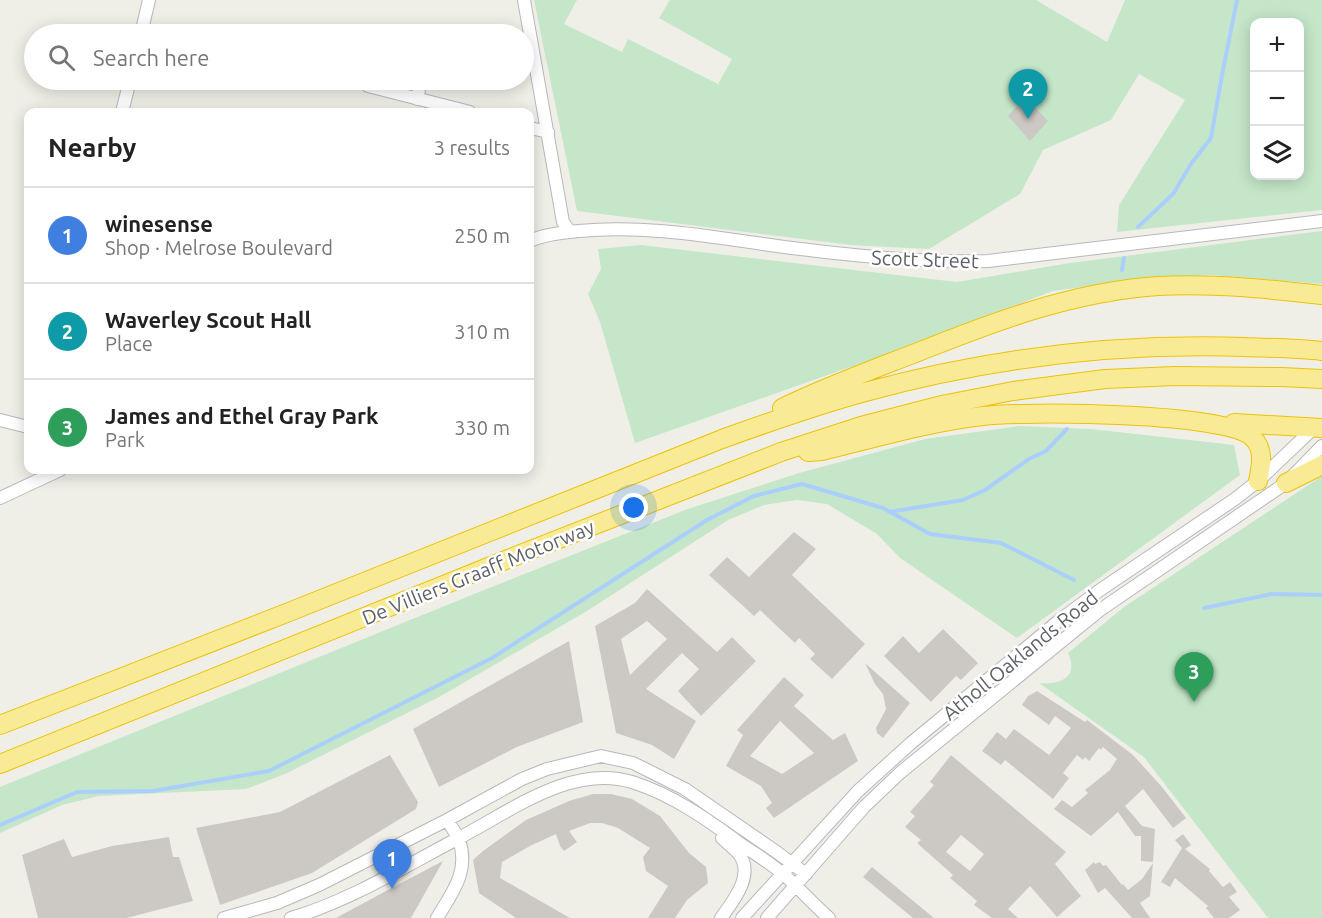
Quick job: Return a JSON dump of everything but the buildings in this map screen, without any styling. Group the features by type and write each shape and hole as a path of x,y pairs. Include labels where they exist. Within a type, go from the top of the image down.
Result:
{"highway":[{"path":"722,439 812,394 965,332 1050,304 1134,289 1198,285 1246,287 1322,295"},
{"path":"0,725 722,439 865,392 999,362 1093,351 1172,346 1322,351"},
{"name":"De Villiers Graaff Motorway","path":"0,764 508,559 781,452 861,426 942,405 1013,391 1106,379 1175,376 1322,379"},
{"path":"781,452 822,451 939,423 983,416 1080,413 1194,421 1320,425"},
{"path":"1194,421 1235,428 1251,435 1259,446 1262,456 1258,481"},
{"path":"1286,483 1322,465"}],"street":[{"path":"143,24 149,0"},
{"path":"524,0 528,24"},
{"path":"534,55 564,229"},
{"path":"123,108 128,90"},
{"path":"383,90 454,108"},
{"path":"417,99 419,90"},
{"path":"534,129 548,132"},
{"name":"Scott Street","path":"534,240 564,229 670,232 861,256 942,263 988,261 1322,221"},
{"path":"0,420 24,426"},
{"name":"Atholl Oaklands Road","path":"742,918 858,791 911,743 1100,590 1235,499 1320,425"},
{"name":"Atholl Oaklands Road","path":"767,918 880,792 1028,668 1108,605 1286,483 1322,446"},
{"path":"0,498 36,475"},
{"path":"224,918 277,903 320,885 522,779 547,769 601,756 633,763 685,789 806,874"},
{"path":"291,918 351,895 486,822 551,790 577,782 599,779 631,782 689,808 782,873 829,918"},
{"path":"689,808 739,854 743,862 744,878 722,918"},
{"path":"437,918 459,880 463,860 458,839 447,820"}],"green space":[{"path":"534,0 577,0 564,24 622,52 628,39 718,84 732,59 659,18 670,0 1036,0 1107,42 1125,0 1322,0 1322,210 1117,232 1119,205 1185,100 1139,74 1111,120 1043,150 1020,194 929,249 851,245 577,211"},
{"path":"1322,231 1322,284 1212,275 1135,280 1053,291 887,354 635,443 600,322 588,294 601,269 598,249 641,245 957,282 1070,263"},
{"path":"1020,426 1091,429 1234,445 1240,475 1017,638 900,558 877,534 827,504 797,500 764,505 728,520 587,611 439,697 285,774 246,789 99,796 62,805 0,833 0,787 479,592 685,510 799,473 925,439"},
{"path":"1322,476 1322,918 1268,918 1144,757 1039,683 1054,683 1066,678 1071,668 1068,653 1124,607"}],"waterway":[{"path":"1138,227 1173,194 1191,164 1211,138 1237,0"},
{"path":"1122,270 1124,258"},
{"path":"889,512 963,500 985,490 1029,459 1046,451 1067,429"},
{"path":"0,825 77,792 153,791 269,771 492,658 707,520 754,496 802,484 883,508 930,534 1001,543 1074,580"},
{"path":"1204,608 1272,594 1322,595"}],"place":[{"name":"Waverley Scout Hall","path":"1028,119"},
{"name":"James and Ethel Gray Park","path":"1194,702"},
{"name":"winesense","path":"392,889"}]}
